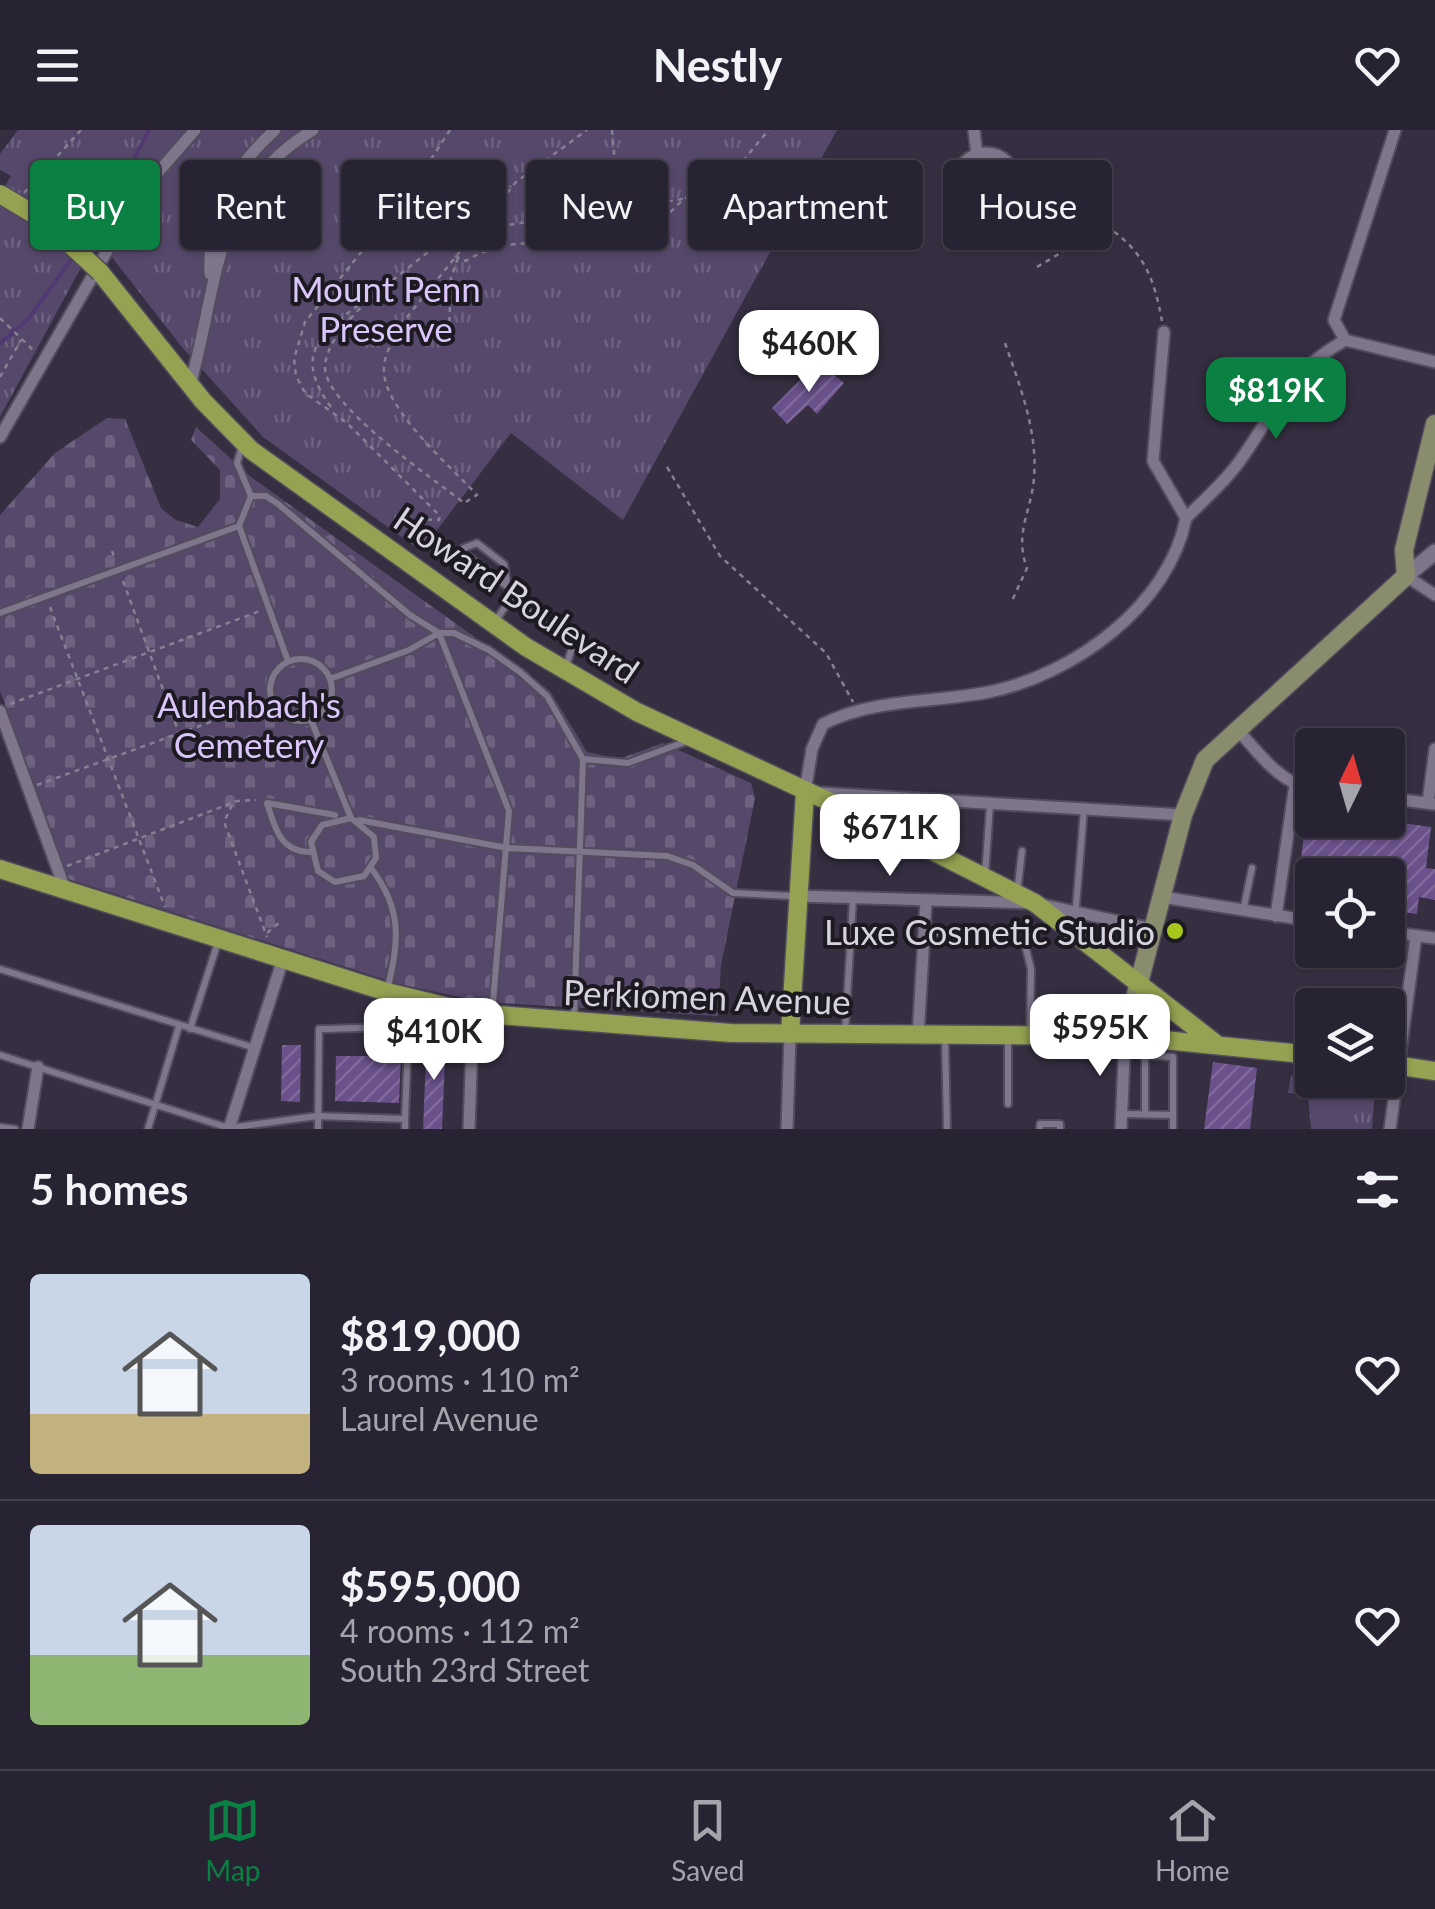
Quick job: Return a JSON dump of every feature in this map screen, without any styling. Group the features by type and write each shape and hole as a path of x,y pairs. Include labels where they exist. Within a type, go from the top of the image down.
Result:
{"main road":[{"name":"Howard Boulevard","path":"6,200 46,222 100,272 190,385 243,442 494,624 563,672 691,740 985,876 1036,904 1215,1044"},
{"path":"1125,1036 1184,816 1206,760 1236,728 1406,576 1404,550 1435,424"},
{"path":"790,1034 805,792"},
{"name":"Perkiomen Avenue","path":"0,869 387,992 482,1014 574,1024 790,1034 1125,1036 1295,1053"},
{"path":"1405,1066 1435,1070"}],"street":[{"path":"0,437 141,192 195,130"},
{"path":"210,283 212,232 221,196 234,173 276,130"},
{"path":"190,385 210,283 229,222 273,159 313,130"},
{"path":"974,130 977,155"},
{"path":"1345,340 1334,320 1396,130"},
{"path":"977,155 997,155 1015,177 1007,204 990,213 970,208 958,194 962,166 977,155"},
{"path":"1164,332 1154,461 1186,518"},
{"path":"1184,816 805,792 812,749 824,724 857,709 986,692 1030,680 1071,660 1129,616 1161,580 1176,555 1186,518 1233,470 1281,392 1321,354 1345,340 1435,362"},
{"path":"1433,594 1406,576 1435,552"},
{"path":"0,710 64,889"},
{"path":"1236,728 1295,786 1276,916"},
{"path":"1405,800 1432,804 1435,749"},
{"path":"797,896 1036,904 1153,929"},
{"path":"1162,897 1295,919"},
{"path":"918,1037 926,901"},
{"path":"1405,934 1435,938"},
{"path":"1405,998 1416,936"},
{"path":"229,1129 255,1048 277,957"},
{"path":"469,1129 482,1014"},
{"path":"787,1129 790,1034"},
{"path":"1121,1129 1125,1036"},
{"path":"28,1129 38,1067"},
{"path":"1390,1129 1391,1098"}],"lane":[{"path":"243,442 237,463 251,496 239,526 288,662"},
{"path":"251,496 266,496 278,504 397,604 439,633 506,798 507,848 482,1014"},
{"path":"0,612 239,526"},
{"path":"506,586 464,553 464,548 477,543 504,564 510,600 574,642 563,672"},
{"path":"494,624 510,600"},
{"path":"330,679 409,650 439,633 454,633 520,672 547,696 583,759 574,1024"},
{"path":"308,660 330,679 327,708 311,720 292,720 271,700 274,673 288,662 308,660"},
{"path":"311,720 355,819 368,827 377,847 371,868 355,880 335,882 318,871 310,852 322,824 341,816"},
{"path":"583,759 628,763 691,740"},
{"path":"985,876 990,802"},
{"path":"310,852 290,850 268,803 507,848 668,856 693,864 733,893 797,896"},
{"path":"276,826 280,814 289,807"},
{"path":"1074,932 1084,809"},
{"path":"1017,894 1022,851"},
{"path":"371,868 394,908 396,928 387,992"},
{"path":"1243,912 1252,868"},
{"path":"845,1034 853,899"},
{"path":"924,932 1006,936 1025,945 1032,969 1030,1035"},
{"path":"190,1029 219,938"},
{"path":"0,969 255,1048"},
{"path":"148,1129 179,1026"},
{"path":"318,1129 319,1029 391,1030 408,1043 405,1129"},
{"path":"1008,1035 1008,1104"},
{"path":"944,1036 947,1129"},
{"path":"0,1055 229,1129 317,1116 405,1120"},
{"path":"1145,1114 1146,1055 1173,1056 1174,1129"},
{"path":"1121,1114 1174,1115"},
{"path":"1040,1129 1040,1124 1060,1124 1060,1129"},
{"path":"0,1126 15,1129"}],"path":[{"path":"6,200 81,130"},
{"path":"450,130 411,190 306,322 296,341 296,376 305,392 347,423 440,516 439,520 411,519 409,524 431,550 464,553"},
{"path":"335,412 314,383 311,368 316,346 330,325 587,130"},
{"path":"612,130 615,160"},
{"path":"668,201 685,198 722,181 769,130"},
{"path":"506,194 516,182"},
{"path":"506,245 625,242 647,235 670,218 685,198"},
{"path":"1037,268 1106,226 1132,243 1154,278 1164,332"},
{"path":"366,300 340,331 324,367 330,384 354,415 464,504 477,495 394,403 384,370 398,327 460,250"},
{"path":"449,332 451,278 461,250"},
{"path":"455,256 466,261 483,250"},
{"path":"0,318 45,360"},
{"path":"0,330 6,324"},
{"path":"0,377 22,338"},
{"path":"1005,343 1028,408 1034,476 1019,547 1028,568 1011,603"},
{"path":"347,423 354,415"},
{"path":"667,467 720,556 826,653 857,709"},
{"path":"112,551 180,734"},
{"path":"46,596 164,907 164,920"},
{"path":"0,710 266,608"},
{"path":"27,789 271,700"},
{"path":"66,866 237,800 268,803"},
{"path":"224,822 237,800"},
{"path":"218,809 265,934 276,942 277,957"},
{"path":"265,934 280,922"}],"green space":[{"name":"Mount Penn Preserve","path":"18,130 837,130 821,160 688,160 688,250 771,250 623,520 511,433 421,551 263,437 181,346 106,250 160,250 160,160 30,160 30,250 90,250 0,417 0,195 11,176 0,170 0,154"},
{"name":"Aulenbach's Cemetery","path":"107,418 125,419 161,508 176,520 198,527 220,499 220,470 191,440 196,427 251,477 550,691 587,752 619,759 663,743 751,783 755,798 721,965 718,1016 482,1002 399,984 68,879 0,691 0,515 55,453"},
{"path":"1291,1075 1295,1076 1295,1094 1288,1093"},
{"path":"1308,1098 1374,1098 1372,1129 1311,1129"}],"building":[{"path":"845,331 869,356 855,369 831,343"},
{"path":"823,366 844,383 817,414 808,405 787,424 772,408 803,377 806,381"},
{"path":"1405,823 1431,827 1426,868 1435,869 1435,900 1419,897 1417,914 1405,912 1405,858 1301,858 1304,838 1405,838"},
{"path":"427,1036 446,1037 442,1129 423,1129"},
{"path":"282,1045 301,1045 300,1102 281,1101"},
{"path":"336,1056 401,1056 399,1103 335,1101"},
{"path":"1213,1062 1257,1068 1250,1129 1204,1129"}],"waterway":[{"path":"133,160 149,130"},
{"path":"0,344 30,317 72,258"}],"place":[{"name":"Luxe Cosmetic Studio","path":"1175,931"}]}
